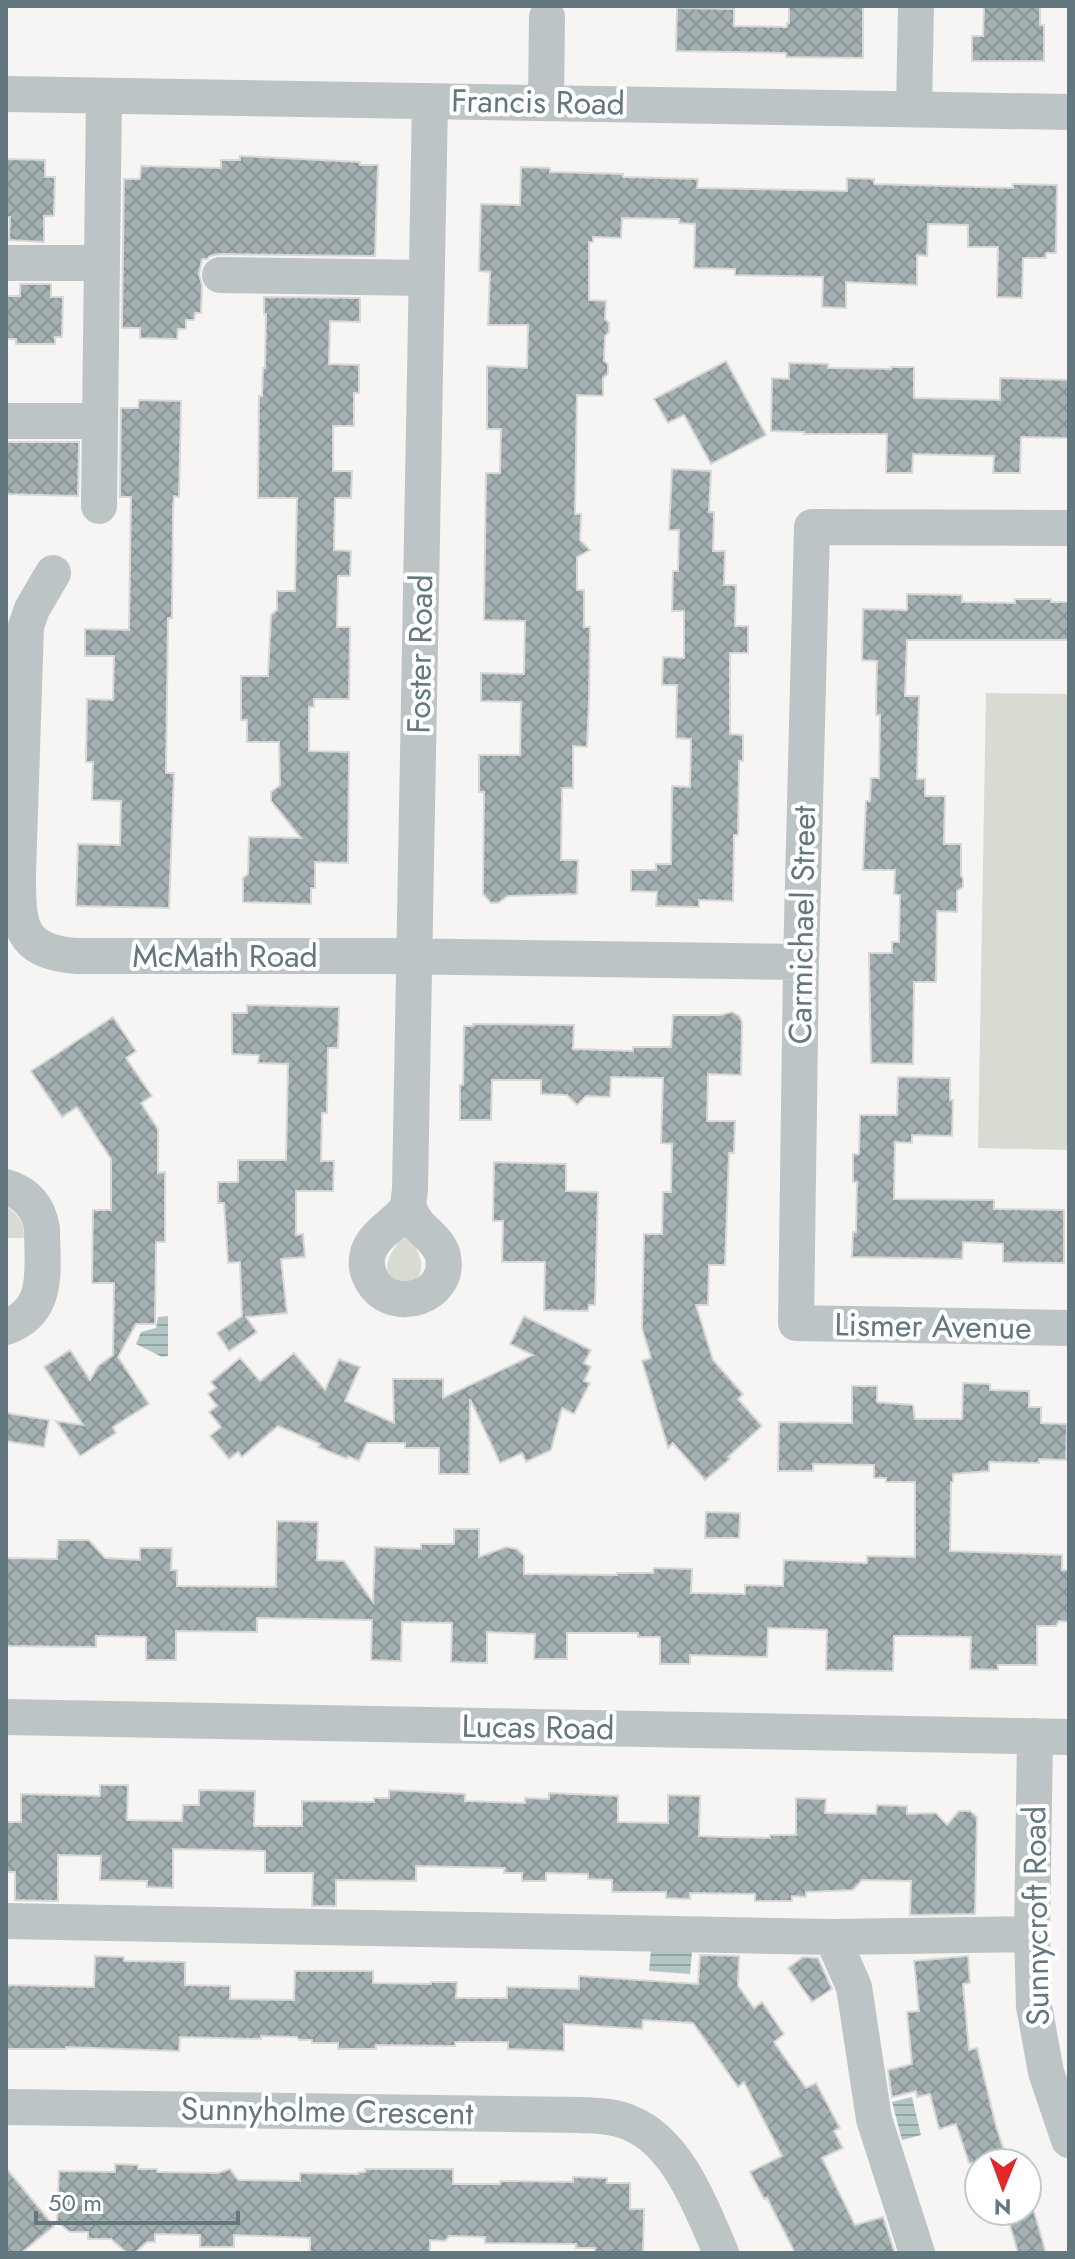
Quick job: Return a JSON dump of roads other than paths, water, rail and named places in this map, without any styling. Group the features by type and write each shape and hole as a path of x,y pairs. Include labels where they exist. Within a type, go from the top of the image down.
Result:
{"street":[{"path":"914,109 916,6"},
{"path":"546,102 547,17"},
{"name":"Francis Road","path":"6,94 1069,112"},
{"path":"99,506 104,96"},
{"name":"Foster Road","path":"408,1207 430,101"},
{"path":"6,263 102,263"},
{"path":"220,275 427,278"},
{"path":"6,421 100,421"},
{"name":"Carmichael Street","path":"796,1323 812,527 1069,528"},
{"name":"McMath Road","path":"53,573 32,609 26,630 18,904 24,931 34,943 52,953 77,956 801,962"},
{"path":"6,1187 21,1193 34,1205 42,1229 40,1294 32,1310 6,1327"},
{"name":"Lismer Avenue","path":"796,1323 1069,1328"},
{"name":"Lucas Road","path":"6,1717 1052,1736"},
{"name":"Sunnycroft Road","path":"1052,1736 1032,1934 1032,1988 1046,2072 1069,2140"},
{"path":"6,1921 832,1937 1032,1934"},
{"path":"832,1937 854,1987 874,2119 917,2253"},
{"name":"Sunnyholme Crescent","path":"6,2107 581,2115 650,2123 679,2166 721,2253"}]}
